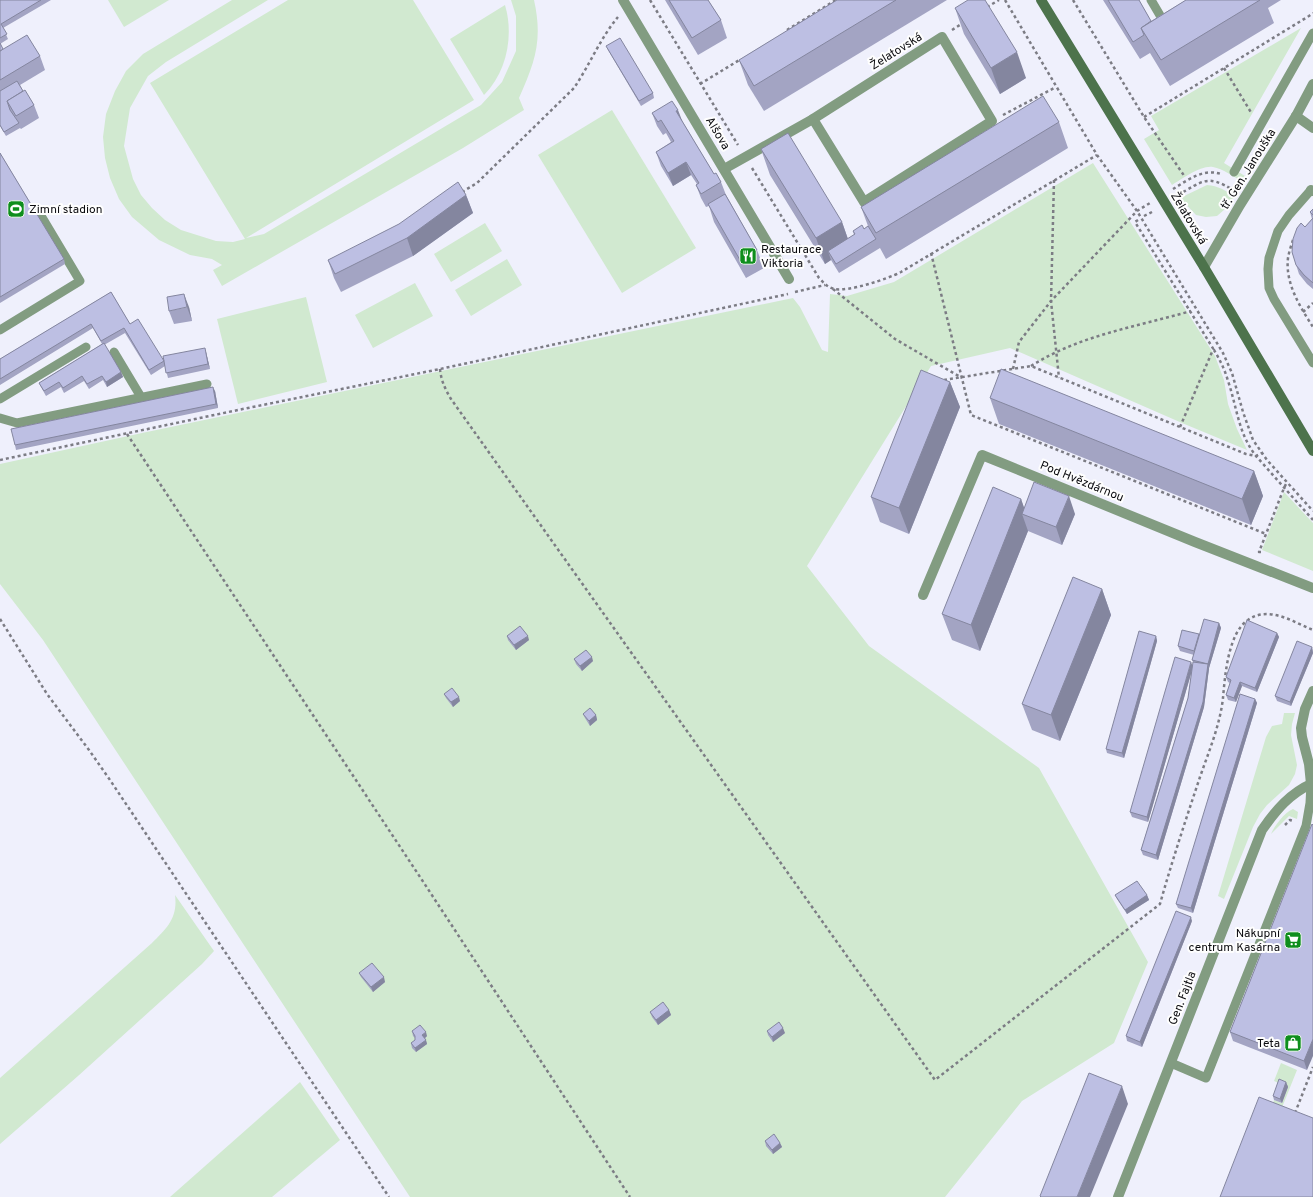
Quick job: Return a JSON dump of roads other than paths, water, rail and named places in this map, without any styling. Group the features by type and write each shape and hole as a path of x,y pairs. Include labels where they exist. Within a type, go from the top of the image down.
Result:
{"main road":[{"name":"Želatovská","path":"1041,0 1204,267 1313,451"}],"street":[{"name":"Alšova","path":"625,4 790,279"},
{"name":"Želatovská","path":"724,168 813,119 942,37 992,121 864,202 813,119"},
{"name":"tř. Gen. Janouška","path":"1204,267 1240,205 1296,116 1313,84"},
{"path":"1296,116 1313,128"},
{"name":"Pod Hvězdárnou","path":"923,595 982,454 1210,548 1313,588"},
{"path":"1312,784 1301,728 1305,709 1313,691"},
{"name":"Gen. Fajtla","path":"1118,1197 1262,830 1274,813 1290,797 1312,784"}],"lane":[{"path":"1151,0 1161,17 1169,23 1179,23"},
{"path":"1230,174 1260,127 1313,34"},
{"path":"1312,190 1289,215 1278,231 1269,258 1268,269 1270,288 1274,299 1313,363"},
{"path":"0,330 80,281 37,209"},
{"path":"0,399 86,347"},
{"path":"114,352 142,397"},
{"path":"0,418 17,423 207,384"},
{"path":"1171,1063 1206,1078 1306,826 1312,784"}],"place":[{"name":"Zimní stadion","path":"16,209"},
{"name":"Restaurace Viktoria","path":"748,256"},
{"name":"Nákupní centrum Kasárna","path":"1293,940"},
{"name":"Teta","path":"1293,1043"}]}
